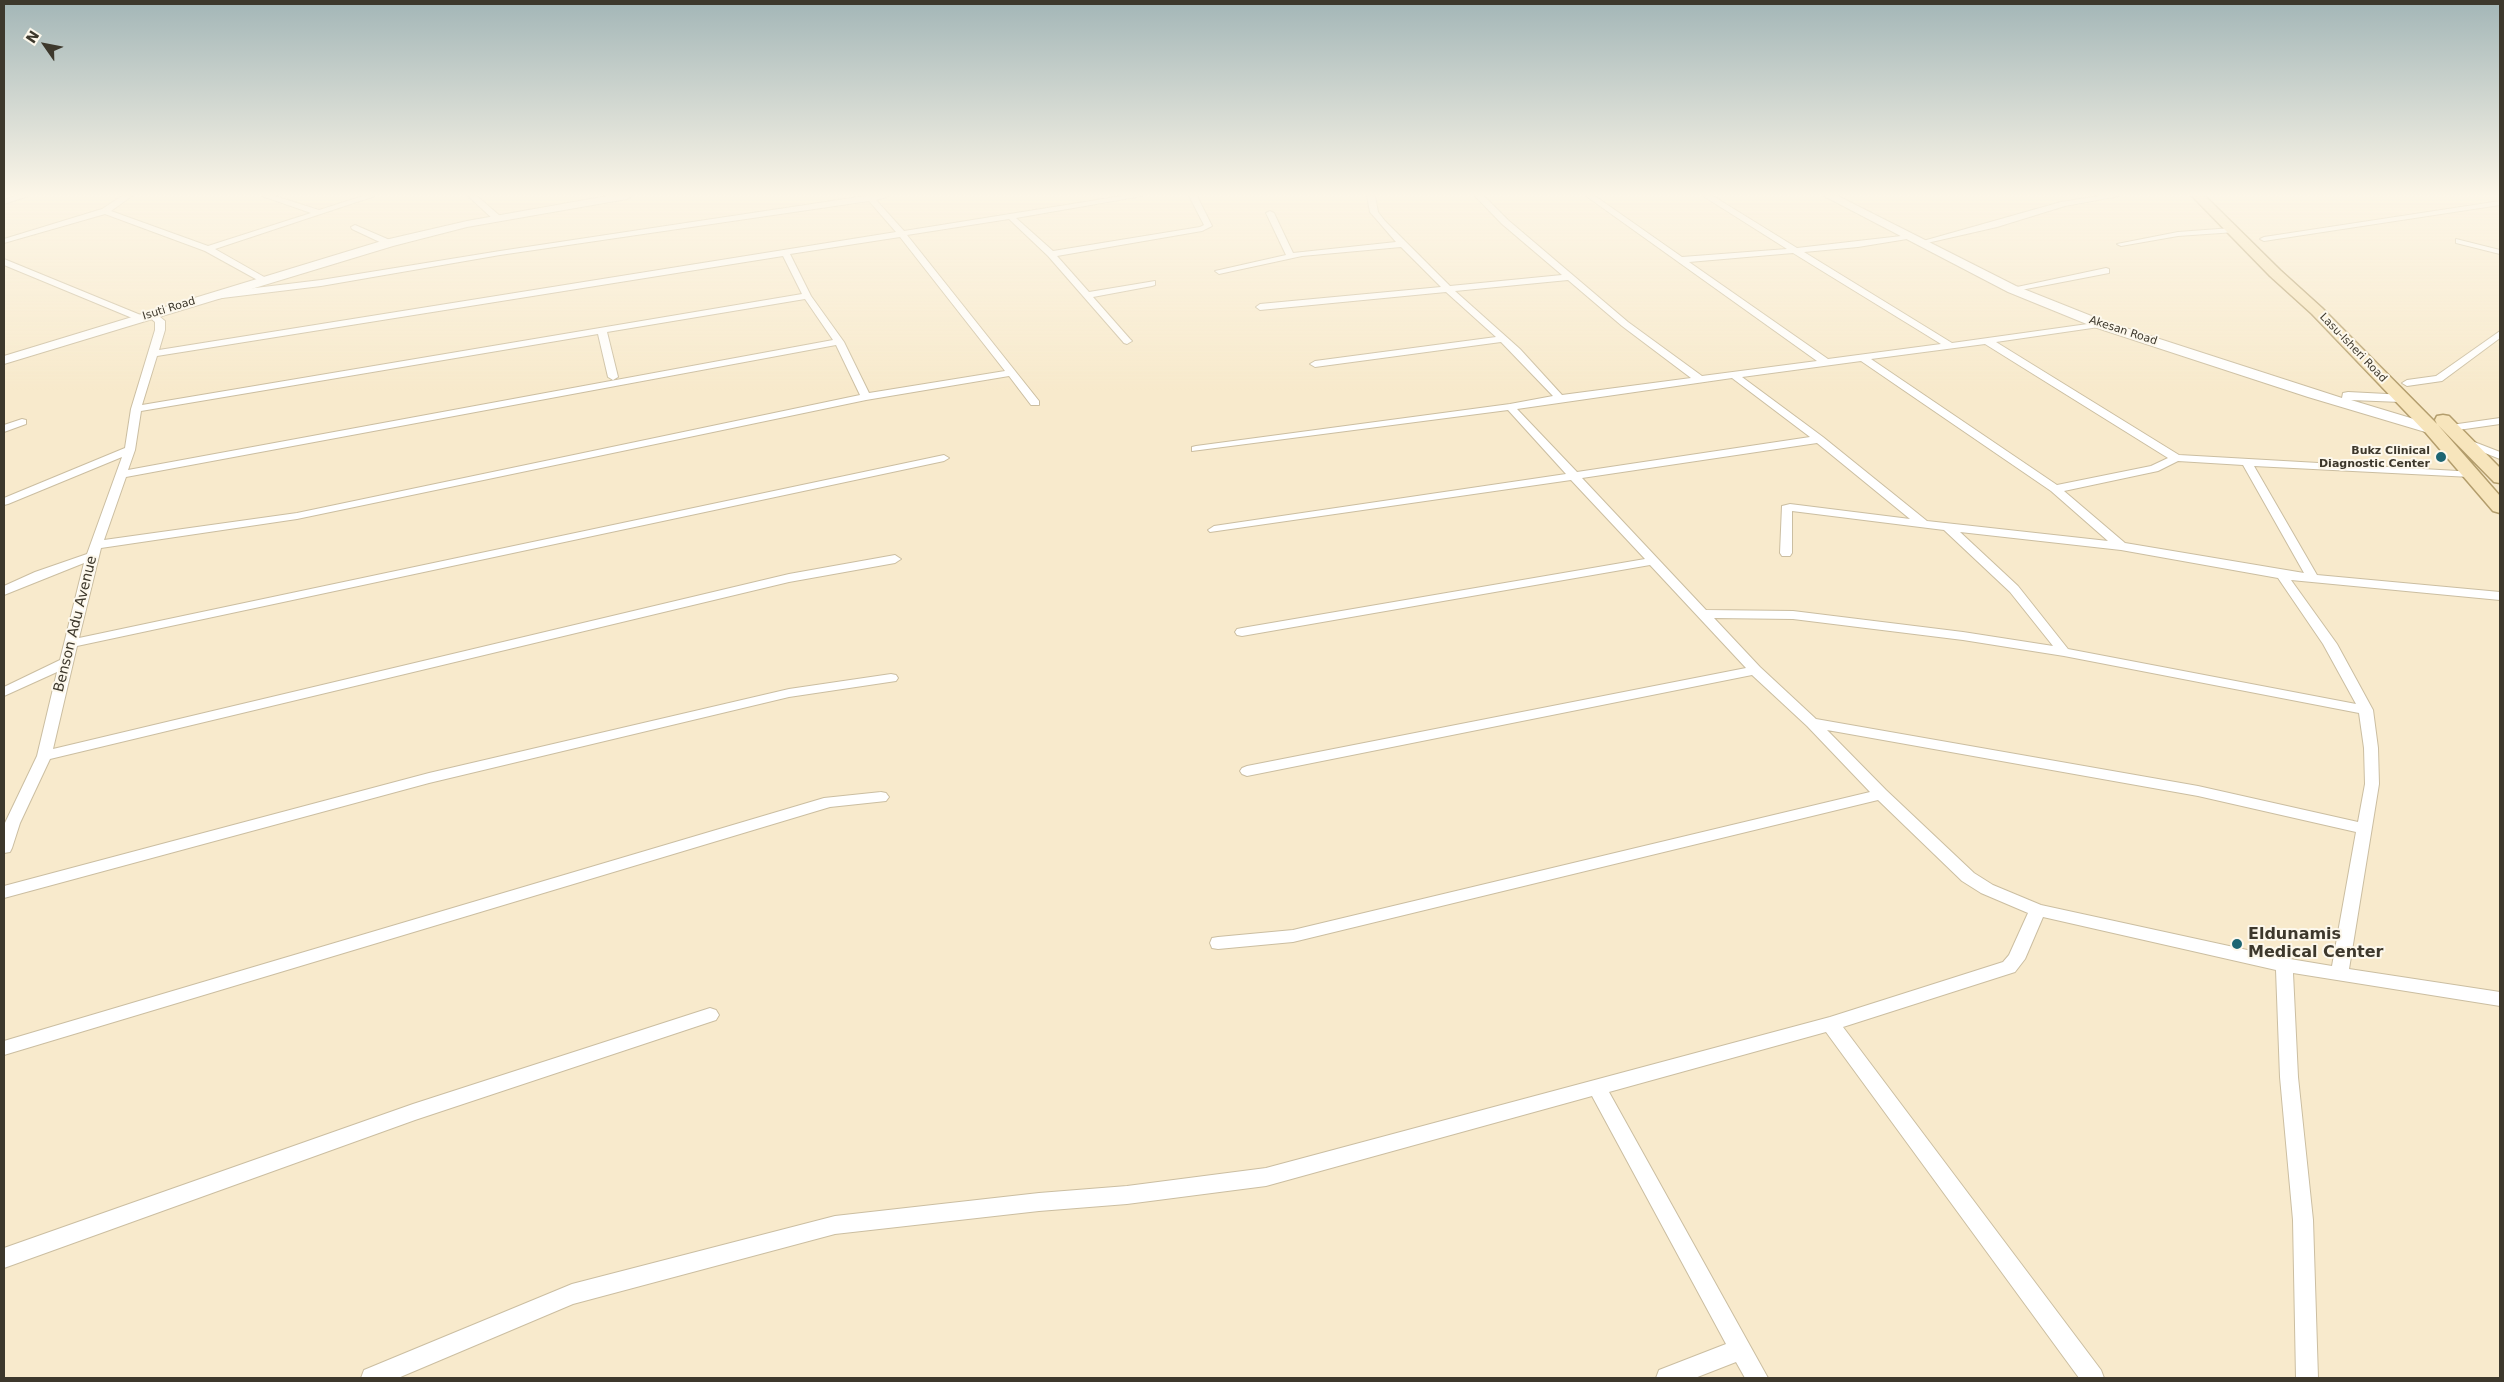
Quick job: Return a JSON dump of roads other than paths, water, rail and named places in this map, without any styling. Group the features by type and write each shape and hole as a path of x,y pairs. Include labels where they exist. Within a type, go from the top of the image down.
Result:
{"main road":[{"name":"Lasu-Isheri Road","path":"2264,260 2317,311 2432,429 2500,507"},
{"name":"Lasu-Isheri Road","path":"2288,265 2500,478"}],"street":[{"path":"228,260 263,280"},
{"name":"Isuti Road","path":"4,360 329,260"},
{"path":"208,297 293,287 463,260"},
{"path":"154,354 732,260"},
{"path":"789,260 807,296 839,342 866,397"},
{"path":"923,260 1035,403"},
{"path":"1056,260 1127,341"},
{"path":"1219,270 1271,260"},
{"path":"1420,260 1502,339 1518,351 1560,398"},
{"path":"1550,260 1626,324 1701,380"},
{"path":"1682,260 1825,362"},
{"path":"1812,260 1950,346"},
{"name":"Akesan Road","path":"1954,260 2012,289 2099,324 2372,412 2432,429"},
{"name":"Akesan Road","path":"1967,260 2021,287 2141,333 2320,391 2365,398 2401,398"},
{"path":"4,262 146,316"},
{"path":"2021,287 2106,271"},
{"path":"1260,307 1570,277"},
{"path":"1087,295 1152,282"},
{"path":"136,409 807,296"},
{"name":"Benson Adu Avenue","path":"4,848 8,825 44,756 65,663 95,550 130,450 136,409 160,330 160,321 146,316"},
{"path":"1196,449 2099,324"},
{"path":"602,331 614,377"},
{"path":"2407,383 2439,379 2500,334"},
{"path":"1315,364 1502,339"},
{"path":"1987,341 2176,458 2471,474"},
{"path":"120,475 839,342"},
{"path":"1863,358 2055,489 2121,546"},
{"path":"4,591 95,550 297,516 866,397 1011,373"},
{"path":"1734,375 1820,439 1925,524"},
{"path":"2365,398 2372,405 2372,412"},
{"path":"1510,407 1652,561 1705,614 1755,670 1812,722 1881,794 1968,877 1988,889 2038,910 2284,965 2340,972 2500,999"},
{"path":"2456,434 2500,421"},
{"path":"4,428 22,422"},
{"path":"2456,434 2500,456"},
{"path":"1214,530 1820,439"},
{"path":"4,502 130,450"},
{"path":"72,642 944,458"},
{"path":"2055,489 2154,469 2176,458"},
{"path":"2247,462 2312,576"},
{"path":"1786,553 1786,508 1790,506 1948,527 2121,546 2282,575 2312,576 2500,596"},
{"path":"1948,527 2014,589 2046,626 2064,652"},
{"path":"44,756 788,578 895,559"},
{"path":"1242,632 1652,561"},
{"path":"2282,575 2330,644 2366,710 2371,748 2372,784 2340,972"},
{"path":"1705,614 1793,615 1963,636 2064,652 2366,710"},
{"path":"4,692 65,663"},
{"path":"1247,771 1755,670"},
{"path":"4,892 429,778 789,693 891,678"},
{"path":"1812,722 2198,790 2365,829"},
{"path":"1218,943 1293,936 1881,794"},
{"path":"4,1048 829,802 881,798"},
{"path":"372,1378 572,1294 836,1225 1039,1202 1127,1196 1266,1177 1830,1024 2009,967 2016,959 2038,910"},
{"path":"2284,965 2289,1077 2303,1220 2307,1378"},
{"path":"4,1258 413,1112 710,1015"},
{"path":"1830,1024 2093,1378"},
{"path":"1598,1088 1740,1350 1758,1378"},
{"path":"1667,1378 1740,1350"}],"place":[{"name":"Bukz Clinical Diagnostic Center","path":"2441,457"},
{"name":"Eldunamis Medical Center","path":"2237,944"}]}
